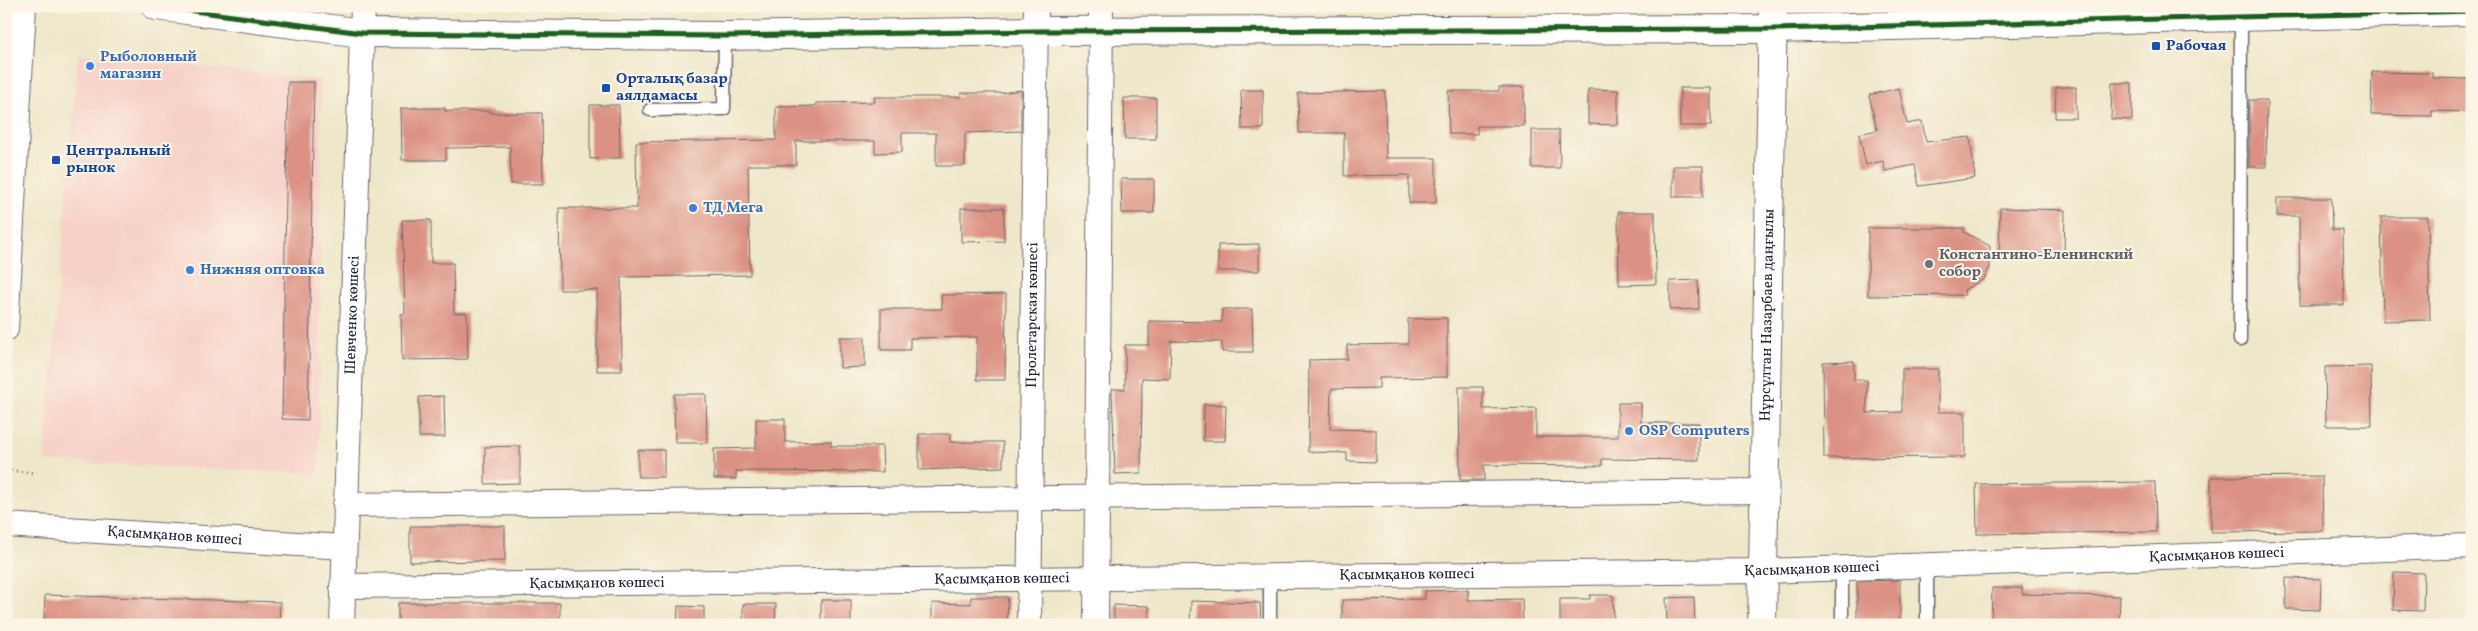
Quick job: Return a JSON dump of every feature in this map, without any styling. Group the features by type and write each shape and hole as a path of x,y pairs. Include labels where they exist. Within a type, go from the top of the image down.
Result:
{"street":[{"path":"6,329 24,6"},
{"path":"156,6 362,33 725,36 1036,19 2240,17 2472,11"},
{"name":"Шевченко көшесі","path":"342,625 343,546 363,6"},
{"name":"Нұрсұлтан Назарбаев даңғылы","path":"1762,625 1773,18"},
{"name":"Пролетарская көшесі","path":"1029,625 1036,19"},
{"path":"1096,625 1100,19"},
{"path":"345,505 1765,491"},
{"name":"Қасымқанов көшесі","path":"6,525 343,546"},
{"name":"Қасымқанов көшесі","path":"342,586 1764,571 2472,546"}],"lane":[{"path":"2240,17 2240,340"},
{"path":"650,110 724,109 725,36"},
{"path":"1927,566 1927,625"},
{"path":"1842,568 1842,625"},
{"path":"1270,576 1270,625"}],"path":[{"path":"6,470 35,473"}],"shaded area":[{"name":"Нижняя оптовка","path":"78,54 321,80 319,474 44,461"}],"building":[{"path":"2372,72 2433,73 2433,78 2472,79 2472,112 2432,111 2432,116 2371,115"},
{"path":"288,82 314,82 308,420 282,419"},
{"path":"2112,83 2132,83 2132,120 2111,119"},
{"path":"1499,87 1524,87 1524,126 1477,126 1477,134 1449,134 1448,91 1499,91"},
{"path":"2056,87 2076,87 2076,118 2055,118"},
{"path":"1680,88 1711,88 1711,126 1680,126"},
{"path":"1899,88 1907,124 1922,121 1926,142 1970,137 1975,178 1919,186 1915,165 1885,171 1883,161 1866,165 1859,134 1877,130 1869,95"},
{"path":"1588,89 1618,90 1618,125 1588,124"},
{"path":"1021,90 1021,131 965,133 965,166 936,166 936,133 902,133 902,152 875,153 875,141 796,141 796,165 748,165 750,275 621,277 622,371 597,371 597,290 560,290 559,208 637,208 636,142 776,140 776,107 816,106 816,103 875,102 874,97 961,97 961,93 1001,93"},
{"path":"1241,90 1263,90 1263,129 1242,129"},
{"path":"1385,91 1386,158 1436,158 1436,203 1409,203 1409,175 1344,176 1344,133 1299,133 1298,93"},
{"path":"1124,98 1156,98 1156,139 1125,139"},
{"path":"2249,100 2267,100 2266,167 2249,167"},
{"path":"590,105 619,105 620,158 590,159"},
{"path":"401,108 445,108 445,111 491,111 491,113 542,113 543,184 511,184 510,147 446,148 446,160 402,160"},
{"path":"1532,130 1559,130 1560,168 1532,168"},
{"path":"1673,166 1703,166 1703,197 1673,197"},
{"path":"1121,179 1154,179 1154,213 1122,213"},
{"path":"2277,198 2331,198 2332,230 2343,230 2344,305 2300,305 2299,216 2277,216"},
{"path":"961,208 1004,208 1004,241 961,242"},
{"path":"2000,208 2065,210 2064,256 1999,254"},
{"path":"1618,212 1655,212 1656,284 1619,285"},
{"path":"2381,217 2428,217 2430,320 2383,321"},
{"path":"402,220 431,220 431,263 453,263 454,313 467,313 468,359 402,360 401,314 405,314"},
{"name":"Константино-Еленинский собор","path":"1868,228 1964,228 1964,232 1990,246 1990,267 1984,279 1964,290 1965,295 1868,296"},
{"path":"1259,244 1259,271 1218,271 1218,245"},
{"path":"1698,280 1699,309 1670,310 1670,281"},
{"path":"1006,294 1005,380 977,380 977,337 910,338 910,350 881,350 881,309 942,309 941,295"},
{"path":"1222,309 1252,309 1253,352 1222,352 1222,342 1171,341 1170,379 1142,378 1141,473 1115,474 1112,389 1125,389 1125,345 1149,345 1149,321 1222,322"},
{"path":"1447,318 1447,377 1379,378 1379,388 1331,389 1330,429 1376,430 1376,462 1347,461 1347,453 1308,452 1309,360 1347,359 1347,345 1408,344 1408,319"},
{"path":"840,337 865,337 865,367 840,368"},
{"path":"1854,361 1854,380 1867,380 1867,413 1902,412 1902,369 1938,369 1938,412 1965,412 1965,457 1824,458 1823,362"},
{"path":"2371,366 2372,426 2326,426 2325,367"},
{"path":"1459,387 1483,387 1483,409 1536,408 1536,437 1618,437 1618,403 1641,403 1641,423 1699,423 1699,460 1602,459 1602,466 1484,465 1484,480 1460,480"},
{"path":"674,394 706,394 707,443 675,443"},
{"path":"444,396 445,437 419,437 419,397"},
{"path":"1204,404 1226,405 1225,441 1203,441"},
{"path":"756,419 785,419 785,442 831,441 831,446 882,446 883,472 736,471 736,479 714,479 714,449 756,448"},
{"path":"919,434 950,434 950,442 1003,442 1003,467 919,470"},
{"path":"520,446 520,483 485,484 485,447"},
{"path":"638,450 664,450 664,477 638,477"},
{"path":"2322,476 2323,531 2211,532 2211,477"},
{"path":"2155,482 2156,532 1977,534 1976,484"},
{"path":"410,526 505,526 505,561 410,562"},
{"path":"2394,572 2424,573 2423,611 2393,610"},
{"path":"2286,578 2321,579 2320,610 2286,609"},
{"path":"1900,580 1900,625 1857,625 1857,581"},
{"path":"1992,588 2022,588 2022,594 2120,596 2119,625 1991,625"},
{"path":"1468,590 1468,600 1522,599 1523,625 1342,625 1342,600 1425,599 1425,591"},
{"path":"45,595 280,602 279,625 44,625"},
{"path":"1590,595 1613,595 1614,625 1560,625 1560,599 1590,599"},
{"path":"971,597 1008,597 1007,625 932,625 932,603 971,604"},
{"path":"1694,597 1695,625 1667,625 1666,598"},
{"path":"821,600 851,600 851,625 821,625"},
{"path":"1191,601 1260,603 1261,625 1190,625"},
{"path":"398,603 560,603 560,625 398,625"},
{"path":"743,604 776,604 775,625 743,625"},
{"path":"1114,605 1149,606 1149,625 1114,625"},
{"path":"678,606 704,607 704,625 677,625"}],"cycle path":[{"path":"156,6 362,33 725,36 1036,31 1773,29 2472,11"}],"place":[{"name":"Рабочая","path":"2156,46"},
{"name":"Рыболовный магазин","path":"90,66"},
{"name":"Орталық базар аялдамасы","path":"606,88"},
{"name":"Центральный рынок","path":"56,160"},
{"name":"ТД Мега","path":"693,208"},
{"name":"Константино-Еленинский собор","path":"1929,264"},
{"name":"Нижняя оптовка","path":"190,270"},
{"name":"OSP Computers","path":"1629,431"}]}
